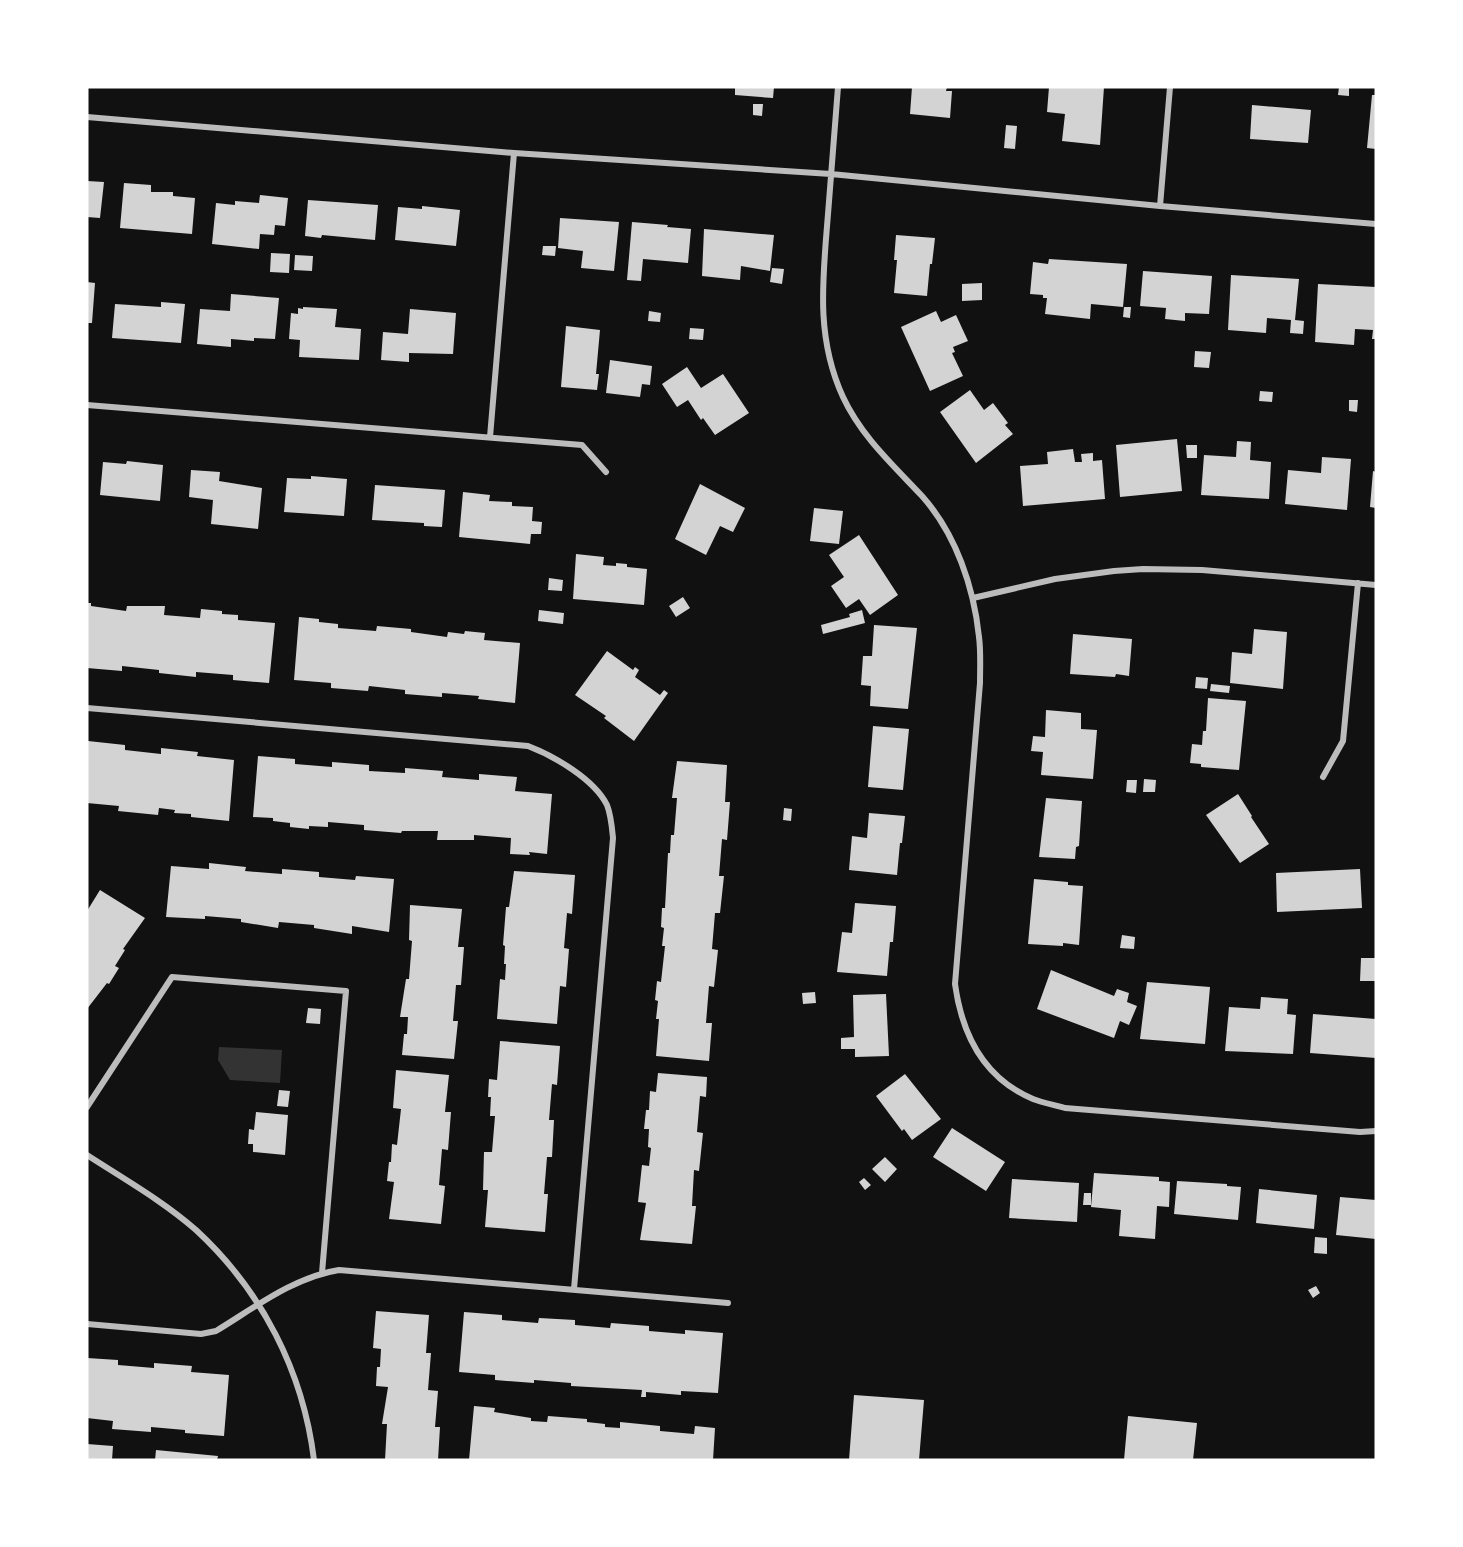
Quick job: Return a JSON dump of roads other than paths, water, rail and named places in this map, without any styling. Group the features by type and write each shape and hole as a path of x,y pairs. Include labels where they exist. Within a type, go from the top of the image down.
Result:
{"street":[{"path":"838,87 822,292 823,328 831,363 843,397 861,428 924,498 947,532 974,598 980,639 980,683 955,984 959,1011 967,1036 985,1064 1005,1082 1033,1099 1065,1108 1360,1132 1376,1131"},
{"path":"1160,206 1170,87"},
{"path":"87,117 514,153 831,174 1160,206 1376,224"},
{"path":"490,437 514,153"},
{"path":"87,405 582,445 606,472"},
{"path":"974,598 1055,579 1143,569 1202,570 1376,585"},
{"path":"1323,777 1343,741 1358,583"},
{"path":"87,708 528,746 549,754 594,787 607,806 613,838 574,1289"},
{"path":"87,1107 172,977 346,991 322,1273"},
{"path":"87,1155 165,1205 195,1230 223,1257 260,1305 278,1336 306,1408 314,1460"},
{"path":"87,1324 201,1334 216,1330 298,1283 322,1273 339,1270 728,1303"}]}
